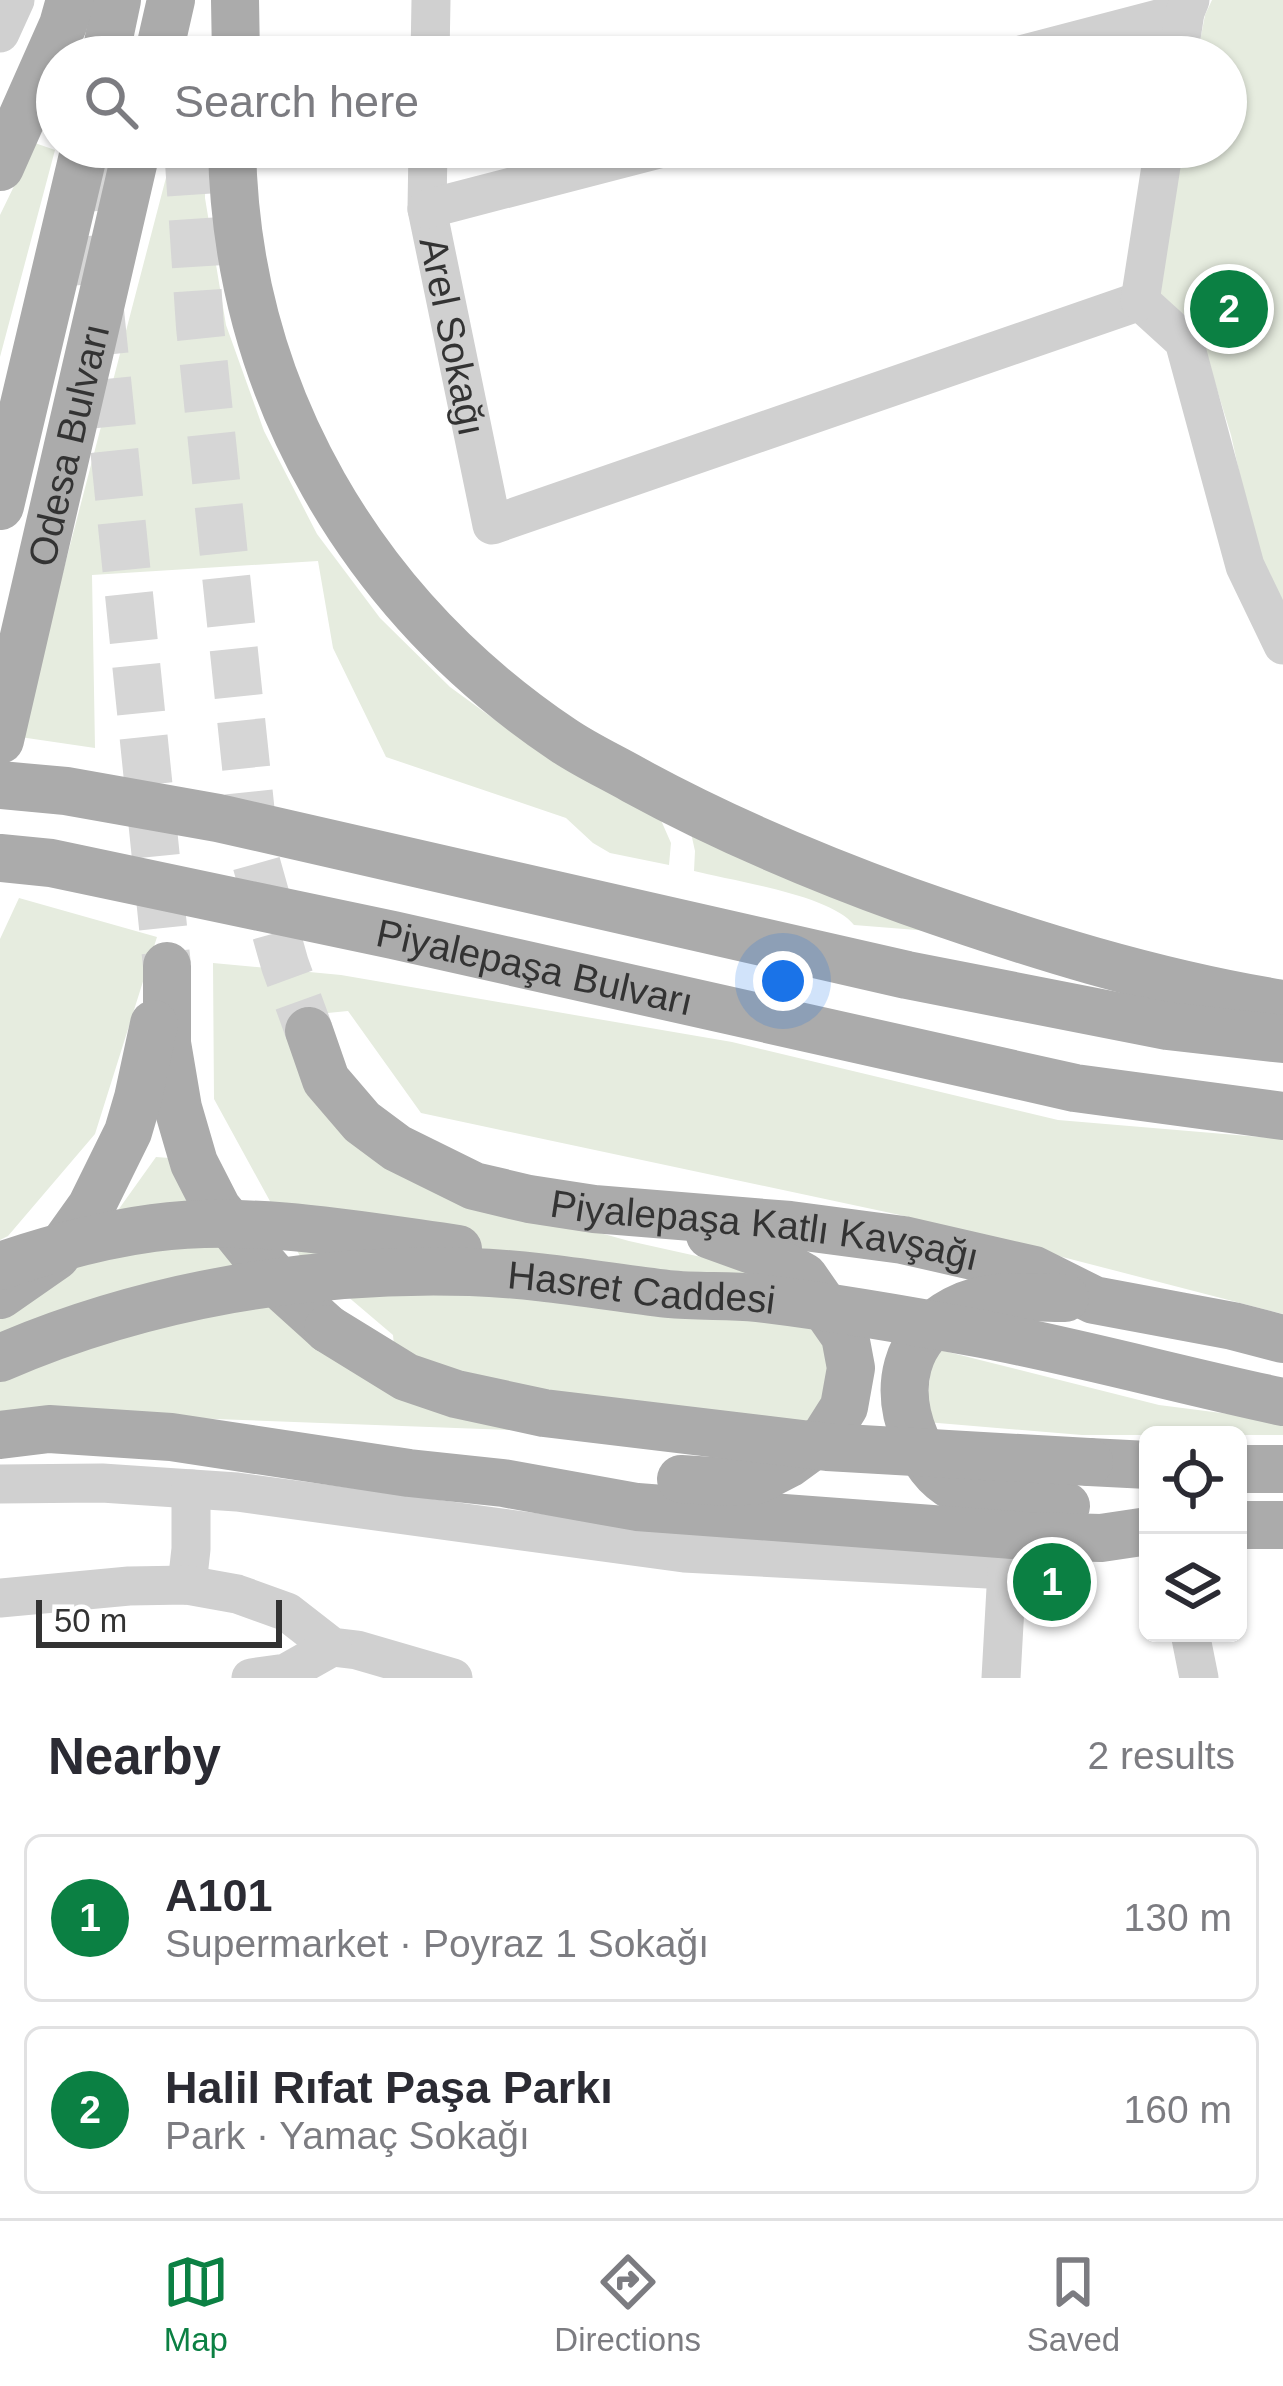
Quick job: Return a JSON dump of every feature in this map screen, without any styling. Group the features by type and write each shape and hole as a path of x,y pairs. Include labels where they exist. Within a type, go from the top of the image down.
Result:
{"main road":[{"path":"58,36 70,0"},
{"path":"109,36 117,0"},
{"path":"163,36 171,0"},
{"path":"235,0 236,36"},
{"path":"0,167 36,86"},
{"name":"Odesa Bulvarı","path":"0,506 80,168"},
{"name":"Odesa Bulvarı","path":"3,725 132,168"},
{"path":"233,168 237,224 252,305 281,396 315,471 387,582 441,642 501,695 566,742 672,800 849,880 1050,950 1213,993 1283,1004"},
{"name":"Piyalepaşa Bulvarı","path":"0,784 218,818 908,975 1167,1026 1283,1039"},
{"name":"Piyalepaşa Bulvarı","path":"0,857 50,863 393,935 1075,1088 1283,1116"},
{"path":"0,1295 56,1256 91,1207 115,1161 138,1099 167,966 167,1043 178,1108 194,1163 217,1208 287,1292 328,1329 406,1377 456,1394 544,1413 826,1447 1139,1465"},
{"name":"Piyalepaşa Katlı Kavşağı","path":"309,1031 326,1080 362,1122 397,1148 474,1186 627,1212 903,1240 1034,1270 1094,1300 1283,1339"},
{"path":"502,1483 578,1475 729,1483 757,1480 825,1437 844,1407 851,1368 845,1336 804,1276 763,1254 627,1212"},
{"path":"0,1266 89,1240 156,1228 276,1226 602,1268 752,1298"},
{"name":"Hasret Caddesi","path":"0,1358 149,1308 269,1284 421,1271 475,1272 752,1298 988,1335 1283,1402"},
{"path":"1094,1300 993,1298 958,1308 939,1320 919,1341 908,1364 903,1390 907,1420 934,1472 968,1494 1139,1516"},
{"path":"0,1435 49,1430 171,1437 502,1483 637,1507 1017,1553 1139,1533"},
{"path":"1247,1469 1283,1469"},
{"path":"1247,1525 1283,1525"}],"street":[{"path":"0,33 15,0"},
{"path":"430,36 431,0"},
{"path":"1085,36 1188,6 1182,36"},
{"name":"Arel Sokağı","path":"428,168 427,209 492,525 1140,301"},
{"path":"427,209 585,168"},
{"path":"1161,168 1140,301 1184,340 1245,566 1283,645"},
{"path":"0,1484 236,1492 684,1553 1017,1553"},
{"path":"187,1585 191,1489"},
{"path":"1001,1678 1017,1553"},
{"path":"1017,1553 1023,1678"},
{"path":"0,1598 187,1585 237,1594 287,1612 351,1658"},
{"path":"1192,1642 1199,1678"},
{"path":"251,1678 351,1658 453,1678"}],"shaded area":[{"path":"1212,0 1283,0 1283,610 1261,570 1231,435 1196,321 1153,297 1177,168 1247,168 1247,36 1201,36"},
{"path":"36,143 36,168 50,168 0,357 0,215"},
{"path":"169,168 206,168 205,198 226,325 264,431 317,534 380,618 450,687 546,757 660,818 671,843 669,865 610,853 566,818 386,757 333,648 318,561 92,575 95,748 20,737"},
{"path":"691,833 929,931 854,925 842,914 804,897 694,871"},
{"path":"19,898 157,937 95,1134 0,1240 0,939"},
{"path":"213,963 341,975 732,1042 1058,1120 1283,1139 1283,1314 900,1215 421,1113 348,1011 297,1016 357,1127 528,1213 786,1276 839,1364 806,1431 538,1431 109,1415 0,1426 0,1300 116,1213 156,1157 183,1159 399,1396 393,1335 300,1256 214,1099"},
{"path":"932,1348 1159,1405 1283,1421 1283,1435 1247,1435 1247,1426 1139,1426 1139,1435 1082,1435 926,1422"}],"tunnel":[{"path":"85,168 167,966"},
{"path":"189,168 200,327 256,862 309,1031"}],"place":[{"name":"Halil Rıfat Paşa Parkı","path":"1229,309"},
{"name":"A101","path":"1052,1582"}]}
